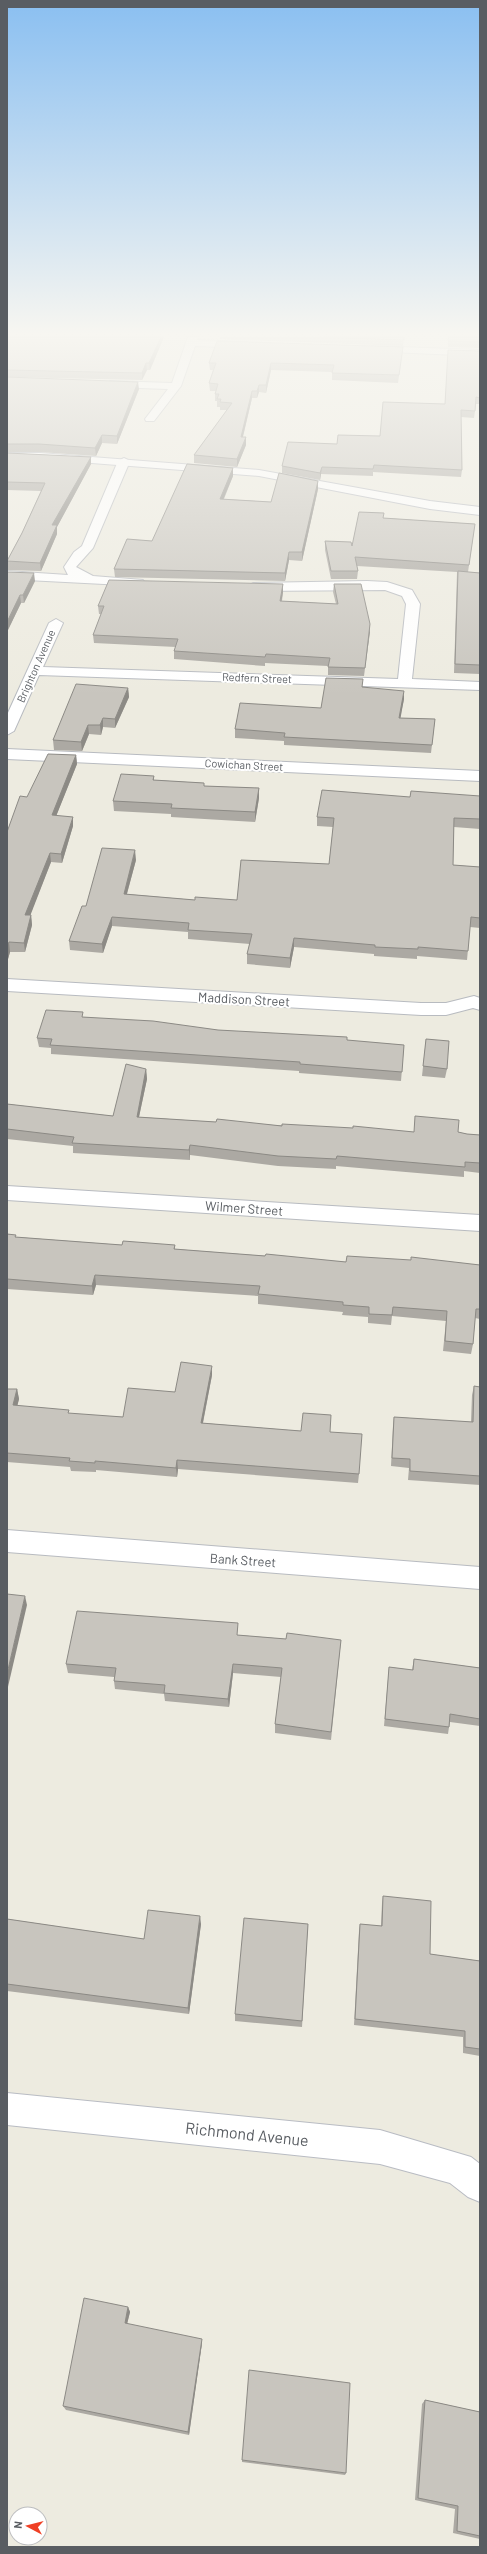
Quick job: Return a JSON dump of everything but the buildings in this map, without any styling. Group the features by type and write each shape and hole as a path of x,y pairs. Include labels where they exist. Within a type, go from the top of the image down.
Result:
{"street":[{"path":"43,456 124,461 259,473 430,505 480,511"},
{"path":"95,582 72,572 70,567 78,555 87,548 124,461"},
{"path":"87,548 93,556 95,582"},
{"path":"7,575 64,577 95,582 149,583"},
{"path":"242,586 367,584 387,586 407,593 413,604 405,682"},
{"name":"Brighton Avenue","path":"7,731 56,623"},
{"name":"Redfern Street","path":"34,671 405,682 480,686"},
{"path":"7,698 22,698"},
{"name":"Cowichan Street","path":"7,754 480,776"},
{"name":"Maddison Street","path":"7,985 421,1009 446,1009 478,1001"},
{"name":"Wilmer Street","path":"7,1193 480,1223"},
{"name":"Bank Street","path":"7,1541 480,1578"},
{"name":"Richmond Avenue","path":"7,2109 380,2147 459,2169 480,2185"}]}
